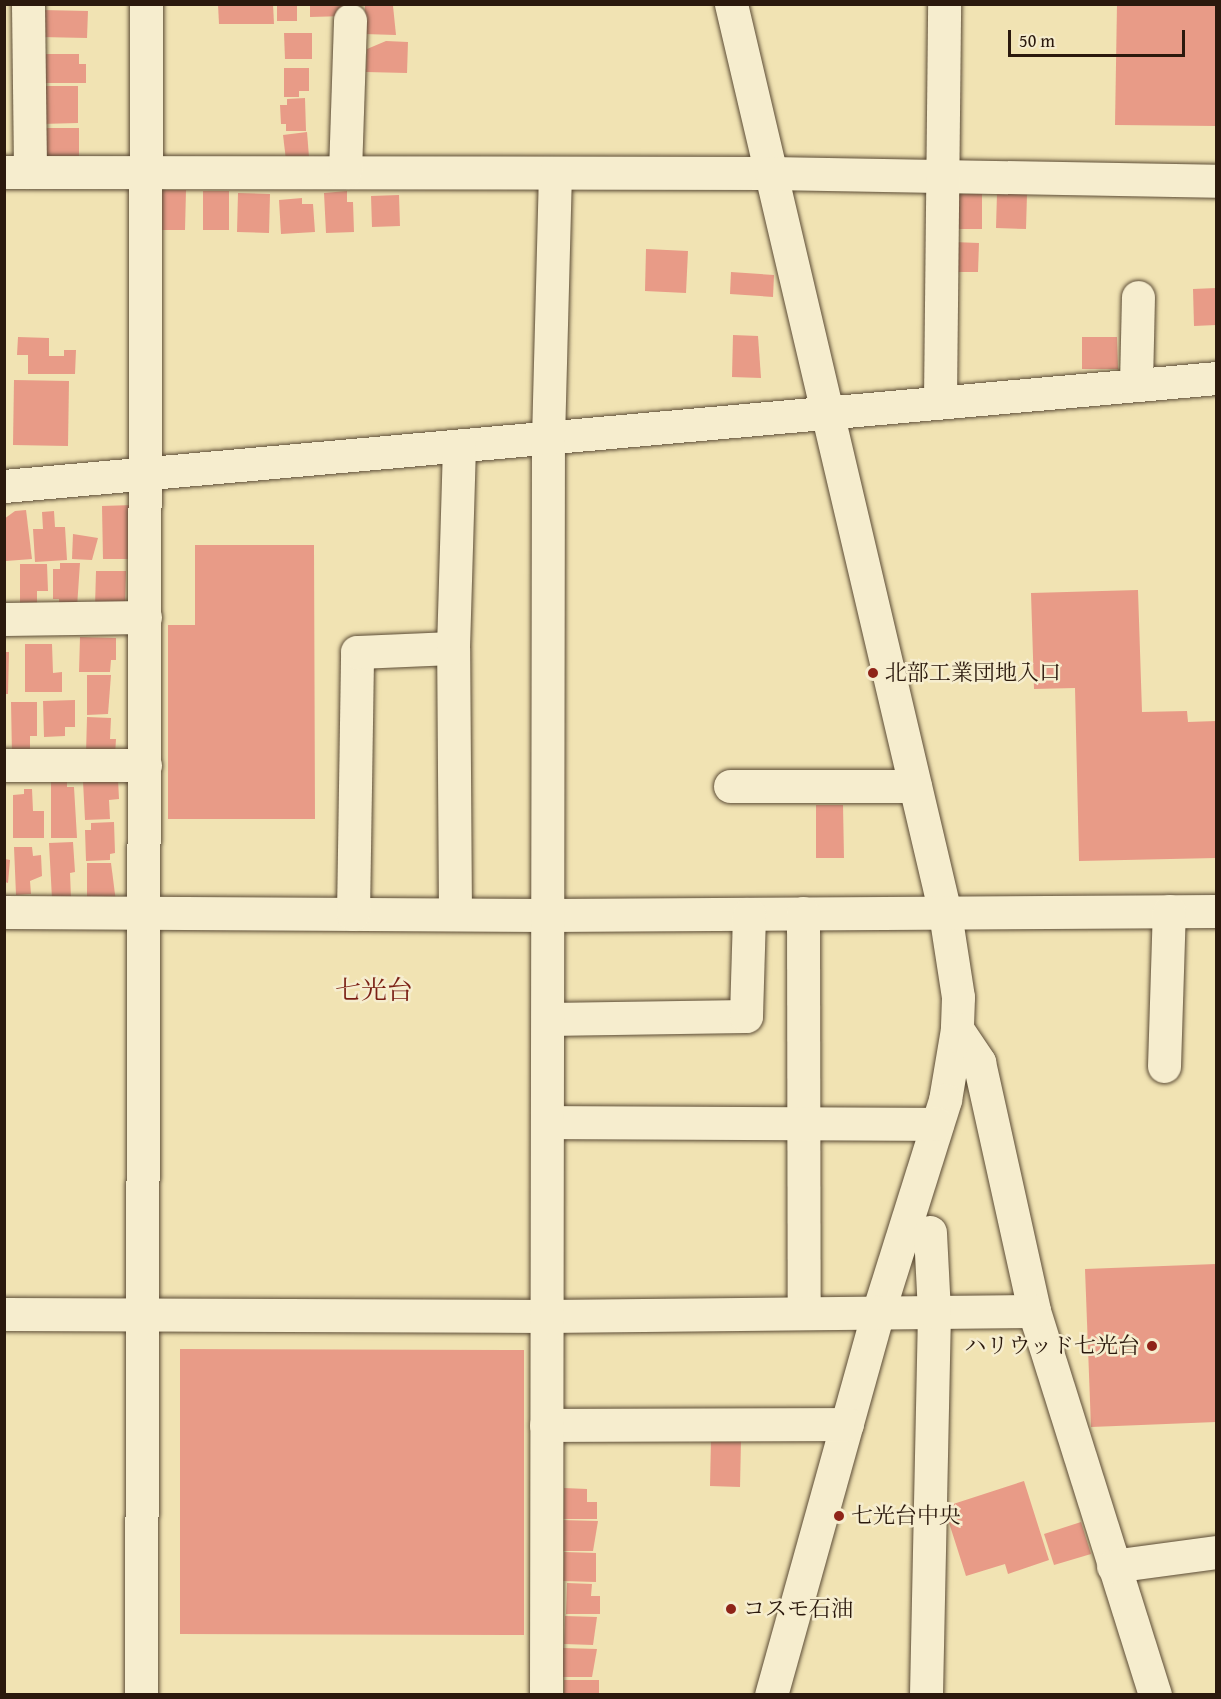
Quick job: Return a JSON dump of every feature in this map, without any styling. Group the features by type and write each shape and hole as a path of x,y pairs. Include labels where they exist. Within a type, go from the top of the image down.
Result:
{"street":[{"path":"141,1695 145,1315 145,617 148,172 146,4"},
{"path":"731,4 945,912 957,979 957,1029 947,1090 878,1312 771,1695"},
{"path":"940,400 944,4"},
{"path":"20,10 17,172 771,173 942,178 1216,181"},
{"path":"345,172 350,20"},
{"path":"546,1695 546,1316 549,1122 548,439 555,173"},
{"path":"1136,384 1138,297"},
{"path":"4,486 548,439 940,400 1216,378"},
{"path":"455,914 453,648 459,447"},
{"path":"4,619 145,617"},
{"path":"352,914 357,652 453,648"},
{"path":"4,765 145,765"},
{"path":"730,786 915,786"},
{"path":"1164,1066 1169,911"},
{"path":"4,912 548,915 1216,911"},
{"path":"803,913 804,1313"},
{"path":"549,1019 746,1016 749,914"},
{"path":"957,1029 979,1062 1034,1311 1155,1695"},
{"path":"947,1090 975,1093 988,1104"},
{"path":"549,1122 938,1124"},
{"path":"926,1695 934,1312 930,1232"},
{"path":"4,1314 546,1316 1034,1311"},
{"path":"546,1425 847,1424"},
{"path":"1113,1566 1216,1552"}],"building":[{"path":"218,4 273,4 274,24 219,24"},
{"path":"277,4 297,4 297,21 277,21"},
{"path":"310,4 346,4 346,16 310,17"},
{"path":"1117,4 1216,4 1216,126 1115,125"},
{"path":"365,5 393,6 396,35 364,34"},
{"path":"42,10 88,11 87,38 41,37"},
{"path":"284,33 312,33 312,59 285,59"},
{"path":"386,41 408,42 407,73 366,72 367,49"},
{"path":"40,54 79,54 79,64 86,64 86,83 40,83"},
{"path":"284,68 309,68 309,91 299,91 299,97 284,97"},
{"path":"41,86 78,86 78,123 41,124"},
{"path":"305,98 306,131 286,131 286,124 281,124 280,105 287,105 287,99"},
{"path":"42,128 79,128 79,164 42,165"},
{"path":"307,132 309,157 286,160 283,135"},
{"path":"158,190 186,190 185,230 158,230"},
{"path":"203,191 229,191 229,230 203,230"},
{"path":"347,191 347,202 353,202 354,232 326,233 324,193"},
{"path":"238,193 270,194 269,233 237,232"},
{"path":"997,193 1027,194 1026,229 996,228"},
{"path":"955,194 982,194 982,229 955,229"},
{"path":"399,195 400,226 372,227 371,196"},
{"path":"302,198 302,204 313,204 315,232 281,234 279,200"},
{"path":"953,242 979,243 978,272 952,272"},
{"path":"646,249 688,251 686,293 645,291"},
{"path":"731,272 774,275 773,297 730,294"},
{"path":"1216,288 1216,325 1194,326 1193,289"},
{"path":"733,335 758,336 761,378 732,377"},
{"path":"18,337 49,338 49,356 64,356 64,350 76,350 75,374 28,374 28,355 17,355"},
{"path":"1082,337 1117,337 1118,369 1082,369"},
{"path":"14,380 69,381 68,446 13,445"},
{"path":"133,505 133,559 103,559 102,506"},
{"path":"26,510 32,559 6,561 4,519 15,511"},
{"path":"54,511 55,527 65,527 67,560 35,562 33,529 43,529 42,512"},
{"path":"73,534 98,538 92,560 72,559"},
{"path":"195,545 314,545 315,819 168,819 168,625 195,625"},
{"path":"60,563 80,563 77,607 59,608 59,599 53,599 53,569 60,569"},
{"path":"20,564 47,564 48,591 37,591 37,610 20,610"},
{"path":"96,571 126,571 125,608 95,607"},
{"path":"1138,590 1142,712 1187,711 1188,722 1216,721 1216,858 1079,861 1075,688 1034,689 1031,593"},
{"path":"80,637 116,638 116,660 111,660 110,672 79,672"},
{"path":"25,644 52,644 53,673 62,672 62,692 25,692"},
{"path":"4,652 9,652 8,694 4,694"},
{"path":"87,675 111,675 108,714 87,715"},
{"path":"75,700 75,727 65,727 65,736 44,737 43,701"},
{"path":"11,702 37,702 37,736 30,736 30,756 12,756"},
{"path":"87,717 111,718 110,739 116,739 115,755 86,754"},
{"path":"51,779 67,779 67,787 74,787 77,838 51,838"},
{"path":"118,779 119,799 109,800 110,819 85,820 83,781"},
{"path":"24,789 32,789 33,811 44,811 44,838 13,838 13,795 24,794"},
{"path":"816,805 843,805 844,858 816,858"},
{"path":"114,822 115,853 110,854 110,860 86,861 85,830 91,830 91,823"},
{"path":"73,842 75,872 70,873 71,898 52,899 49,843"},
{"path":"14,847 32,847 33,856 41,855 42,876 30,881 31,894 16,895"},
{"path":"5,859 10,860 8,883 5,882"},
{"path":"87,863 111,863 116,902 87,902"},
{"name":"ハリウッド七光台","path":"1216,1264 1216,1422 1091,1427 1085,1269"},
{"path":"180,1349 524,1350 524,1635 180,1634"},
{"path":"711,1439 741,1440 740,1487 710,1486"},
{"path":"1024,1481 1049,1560 1008,1574 1005,1564 966,1576 944,1507"},
{"path":"564,1488 587,1489 587,1502 597,1502 597,1519 563,1519"},
{"path":"561,1520 598,1521 593,1551 560,1551"},
{"path":"1081,1522 1091,1554 1054,1565 1044,1534"},
{"path":"564,1552 596,1553 596,1582 563,1581"},
{"path":"567,1583 592,1584 591,1596 600,1596 600,1614 566,1614"},
{"path":"565,1616 597,1617 593,1645 564,1644"},
{"path":"563,1648 597,1649 592,1677 562,1677"},
{"path":"564,1680 599,1680 599,1694 564,1694"}],"place":[{"name":"北部工業団地入口","path":"873,673"},
{"name":"ハリウッド七光台","path":"1152,1346"},
{"name":"七光台中央","path":"839,1516"},
{"name":"コスモ石油","path":"731,1609"}],"district":[{"name":"七光台","path":"374,990"}]}
